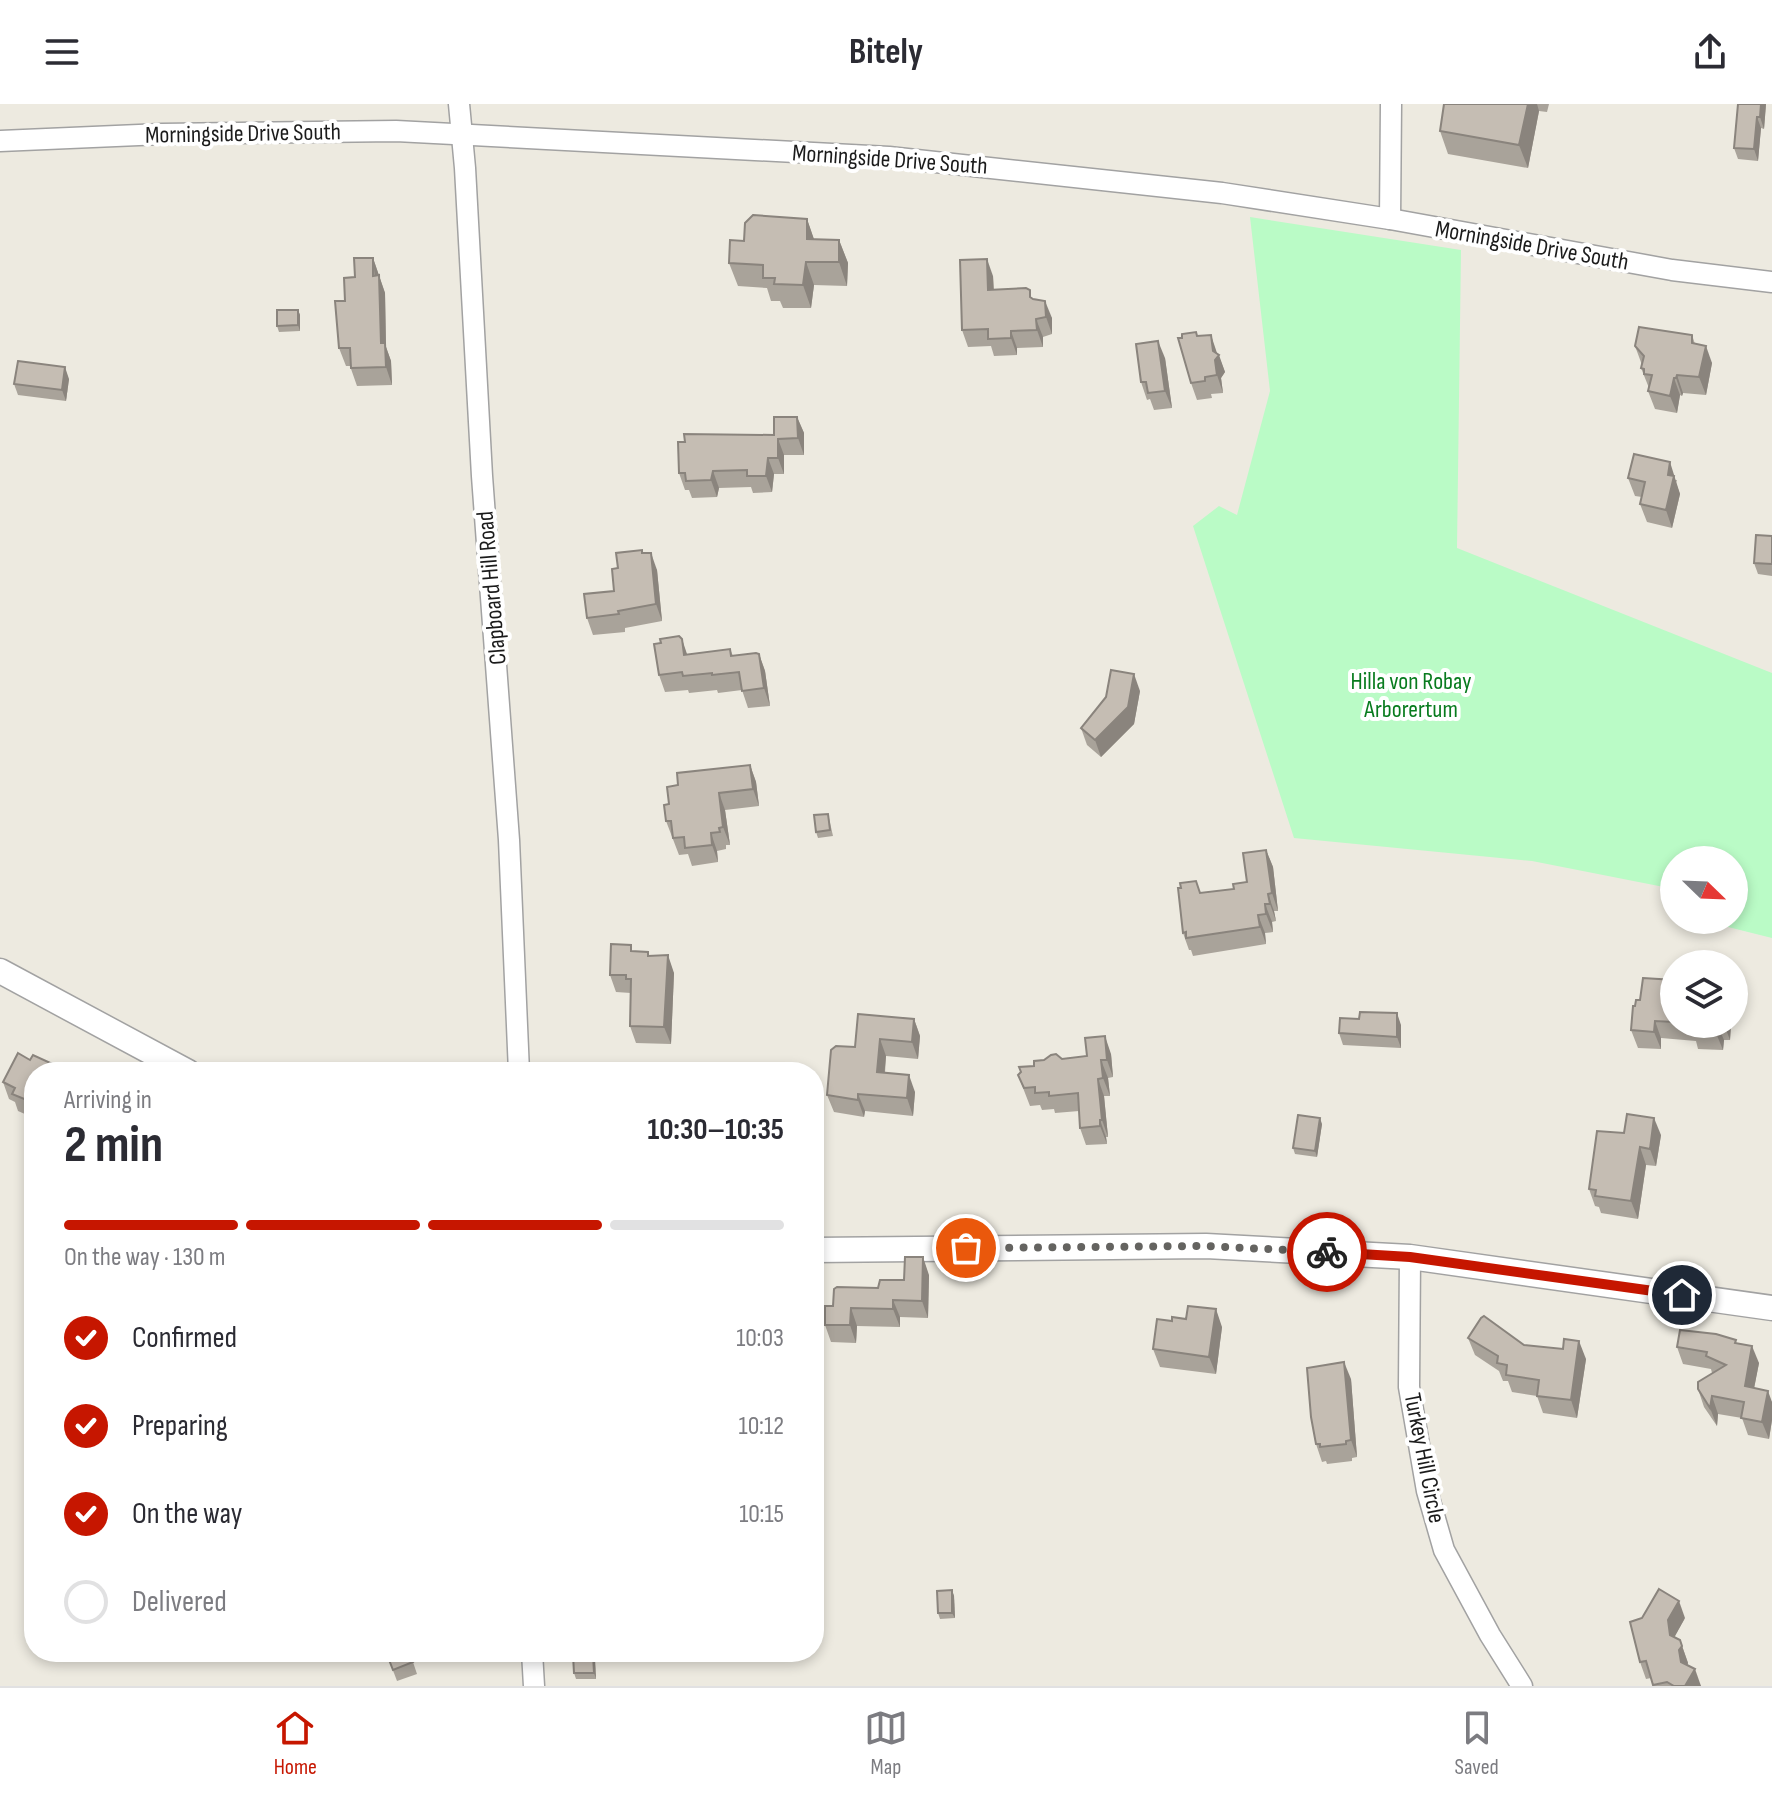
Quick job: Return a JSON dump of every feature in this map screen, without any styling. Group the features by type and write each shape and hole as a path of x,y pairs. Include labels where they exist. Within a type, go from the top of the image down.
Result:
{"street":[{"name":"Clapboard Hill Road","path":"459,104 509,840 519,1062"},
{"path":"1390,219 1391,104"},
{"name":"Morningside Drive South","path":"0,141 162,134 396,131 955,163 1222,193 1390,219 1672,270 1772,282"},
{"path":"0,971 169,1062"},
{"path":"824,1250 1206,1246 1410,1257 1772,1308"},
{"name":"Turkey Hill Circle","path":"1410,1257 1409,1387 1427,1491 1444,1550 1522,1686"},
{"path":"533,1662 534,1686"}],"green space":[{"name":"Hilla von Robay Arborertum","path":"1250,217 1461,250 1457,548 1772,673 1772,938 1748,932 1748,846 1660,846 1660,886 1532,861 1294,838 1193,526 1219,506 1237,515 1270,391"}],"building":[{"path":"1444,104 1528,104 1519,145 1440,131"},
{"path":"1738,104 1761,104 1754,149 1734,148"},
{"path":"753,215 807,219 807,239 839,240 839,262 806,262 803,285 774,284 775,278 763,278 763,265 729,263 730,240 744,241 745,223"},
{"path":"354,258 373,258 373,276 379,275 381,343 385,343 386,367 351,368 350,348 339,348 335,301 345,301 344,278 355,277"},
{"path":"987,259 988,290 1026,288 1030,290 1030,297 1045,301 1046,317 1036,319 1037,330 1011,331 1011,338 988,339 988,329 962,330 960,260"},
{"path":"277,310 298,310 298,325 277,326"},
{"path":"1639,327 1692,335 1692,343 1706,346 1699,377 1677,375 1670,396 1648,391 1652,375 1644,374 1641,368 1644,356 1635,346"},
{"path":"1196,332 1197,336 1211,335 1213,351 1219,355 1215,360 1217,375 1191,383 1178,338 1182,338 1182,334"},
{"path":"1158,341 1165,391 1148,393 1146,382 1141,382 1136,344"},
{"path":"18,361 65,367 62,390 14,384"},
{"path":"774,417 797,417 798,438 778,439 778,458 768,458 766,476 747,476 747,470 713,471 711,480 686,481 685,473 679,473 678,442 685,442 684,434 774,435"},
{"path":"1634,454 1670,462 1668,475 1674,476 1666,510 1640,504 1645,482 1628,478"},
{"path":"1756,535 1772,536 1772,564 1754,563"},
{"path":"642,550 642,553 651,553 656,604 618,611 619,614 587,618 584,594 614,591 612,569 618,568 616,553"},
{"path":"679,636 684,655 730,649 731,656 759,654 764,688 742,691 739,672 659,675 654,644 661,643 660,639"},
{"path":"1111,670 1134,674 1128,707 1095,740 1081,728 1106,697"},
{"path":"750,765 753,789 719,793 723,827 719,828 720,832 711,833 712,845 685,848 684,837 673,838 671,821 666,821 664,805 669,804 667,787 678,785 677,773"},
{"path":"828,814 830,830 816,832 814,815"},
{"path":"1266,850 1272,893 1268,894 1270,904 1265,904 1266,914 1258,915 1260,927 1186,938 1178,888 1181,888 1180,883 1196,881 1200,893 1234,889 1233,884 1247,882 1243,853"},
{"path":"611,944 631,945 631,951 648,952 648,956 668,955 664,1027 630,1026 631,979 626,979 626,975 610,975"},
{"path":"1643,978 1660,979 1660,1021 1655,1021 1654,1032 1631,1030 1633,1006 1636,1000 1640,1000"},
{"path":"1360,1012 1397,1013 1397,1037 1339,1033 1340,1018 1359,1019"},
{"path":"858,1014 914,1019 912,1042 880,1039 877,1072 909,1075 907,1098 858,1094 858,1100 827,1095 831,1050 836,1046 855,1047"},
{"path":"1105,1036 1107,1060 1101,1060 1103,1078 1098,1079 1100,1126 1080,1128 1078,1093 1049,1096 1049,1092 1035,1093 1035,1087 1024,1088 1018,1075 1021,1072 1019,1067 1034,1066 1034,1061 1056,1054 1062,1059 1087,1056 1085,1038"},
{"path":"18,1053 30,1060 33,1055 48,1062 24,1062 24,1099 12,1094 15,1088 3,1082"},
{"path":"1627,1114 1654,1118 1650,1149 1640,1147 1631,1201 1595,1196 1596,1190 1589,1189 1597,1131 1624,1133"},
{"path":"1298,1115 1320,1118 1315,1151 1293,1148"},
{"path":"905,1257 923,1257 922,1301 893,1300 893,1309 851,1308 850,1325 825,1325 825,1306 833,1306 834,1289 878,1288 880,1280 904,1280"},
{"path":"1188,1306 1216,1309 1209,1357 1153,1349 1157,1319 1186,1319"},
{"path":"1484,1316 1524,1345 1563,1349 1564,1339 1579,1341 1571,1400 1537,1396 1539,1380 1506,1375 1507,1365 1497,1363 1498,1356 1468,1338"},
{"path":"1680,1330 1716,1334 1736,1340 1735,1343 1752,1346 1745,1386 1768,1391 1762,1422 1741,1418 1744,1402 1712,1396 1710,1408 1698,1389 1698,1382 1726,1365 1706,1356 1707,1352 1677,1347"},
{"path":"1344,1362 1351,1440 1346,1444 1320,1447 1316,1444 1311,1417 1307,1368"},
{"path":"1659,1589 1679,1601 1668,1620 1670,1635 1680,1640 1682,1646 1679,1650 1681,1662 1695,1669 1685,1686 1667,1682 1653,1685 1646,1661 1640,1662 1630,1622 1642,1618"},
{"path":"952,1590 952,1613 938,1613 937,1591"},
{"path":"390,1662 413,1662 393,1670"},
{"path":"573,1662 593,1662 594,1673 574,1673"}],"way so far":[{"path":"966,1248 1206,1246 1327,1252"}],"route":[{"path":"1327,1252 1410,1257 1682,1295"}]}
